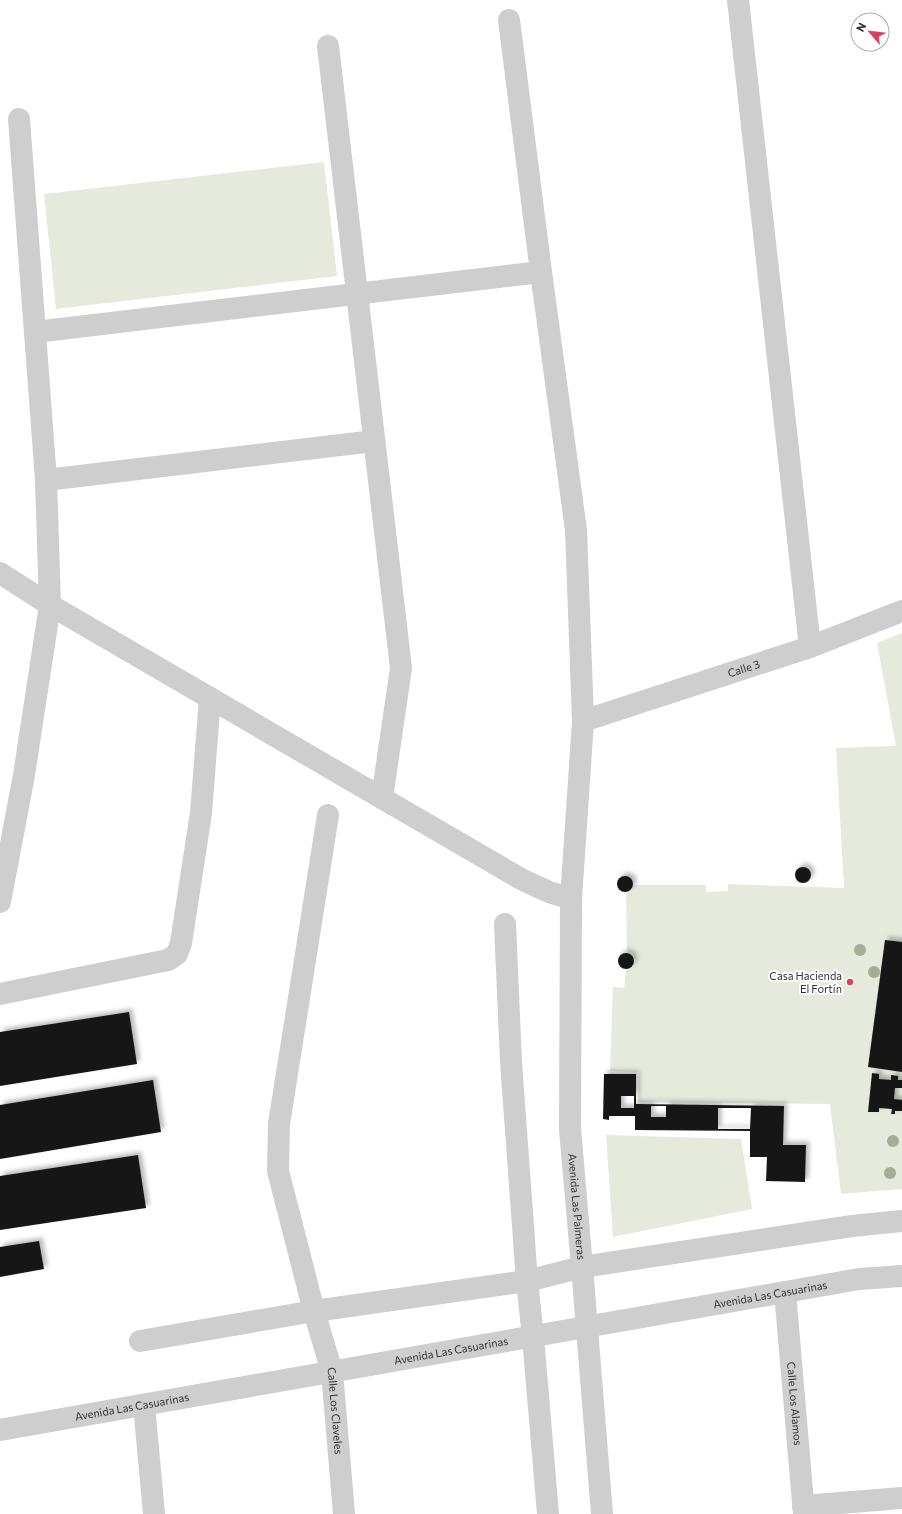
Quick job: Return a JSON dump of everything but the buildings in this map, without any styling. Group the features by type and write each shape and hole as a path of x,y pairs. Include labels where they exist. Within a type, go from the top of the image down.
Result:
{"street":[{"path":"738,0 810,647"},
{"name":"Avenida Las Palmeras","path":"509,20 576,530 583,721 570,899 570,1129 602,1514"},
{"path":"328,46 401,668 382,798"},
{"path":"0,902 9,805 50,605 46,480 19,119"},
{"path":"35,332 541,272"},
{"path":"46,480 374,441"},
{"path":"0,573 50,605 521,879 549,892 570,899"},
{"name":"Calle 3","path":"583,721 810,647 902,611"},
{"path":"0,994 168,960 177,954 181,943 201,813 210,698"},
{"name":"Calle Los Claveles","path":"328,815 279,1124 278,1172 314,1311 332,1372 344,1514"},
{"path":"505,924 511,1062 527,1281 548,1514"},
{"path":"140,1340 314,1311 527,1281 582,1267 852,1226 902,1221"},
{"name":"Avenida Las Casuarinas","path":"0,1430 859,1279 902,1276"},
{"name":"Calle Los Alamos","path":"785,1292 803,1510"},
{"path":"144,1405 154,1514"},
{"path":"803,1510 902,1498"}],"shaded area":[{"path":"324,162 337,276 56,309 44,194"},
{"path":"902,633 902,1189 841,1194 830,1104 638,1102 639,1072 610,1071 613,987 624,988 626,970 631,968 636,961 632,953 627,951 626,893 631,890 634,885 706,885 706,892 728,891 728,884 844,888 836,748 896,746 877,643"},
{"path":"606,1135 741,1139 752,1209 613,1237"}],"place":[{"name":"Casa Hacienda El Fortín","path":"850,982"}]}
